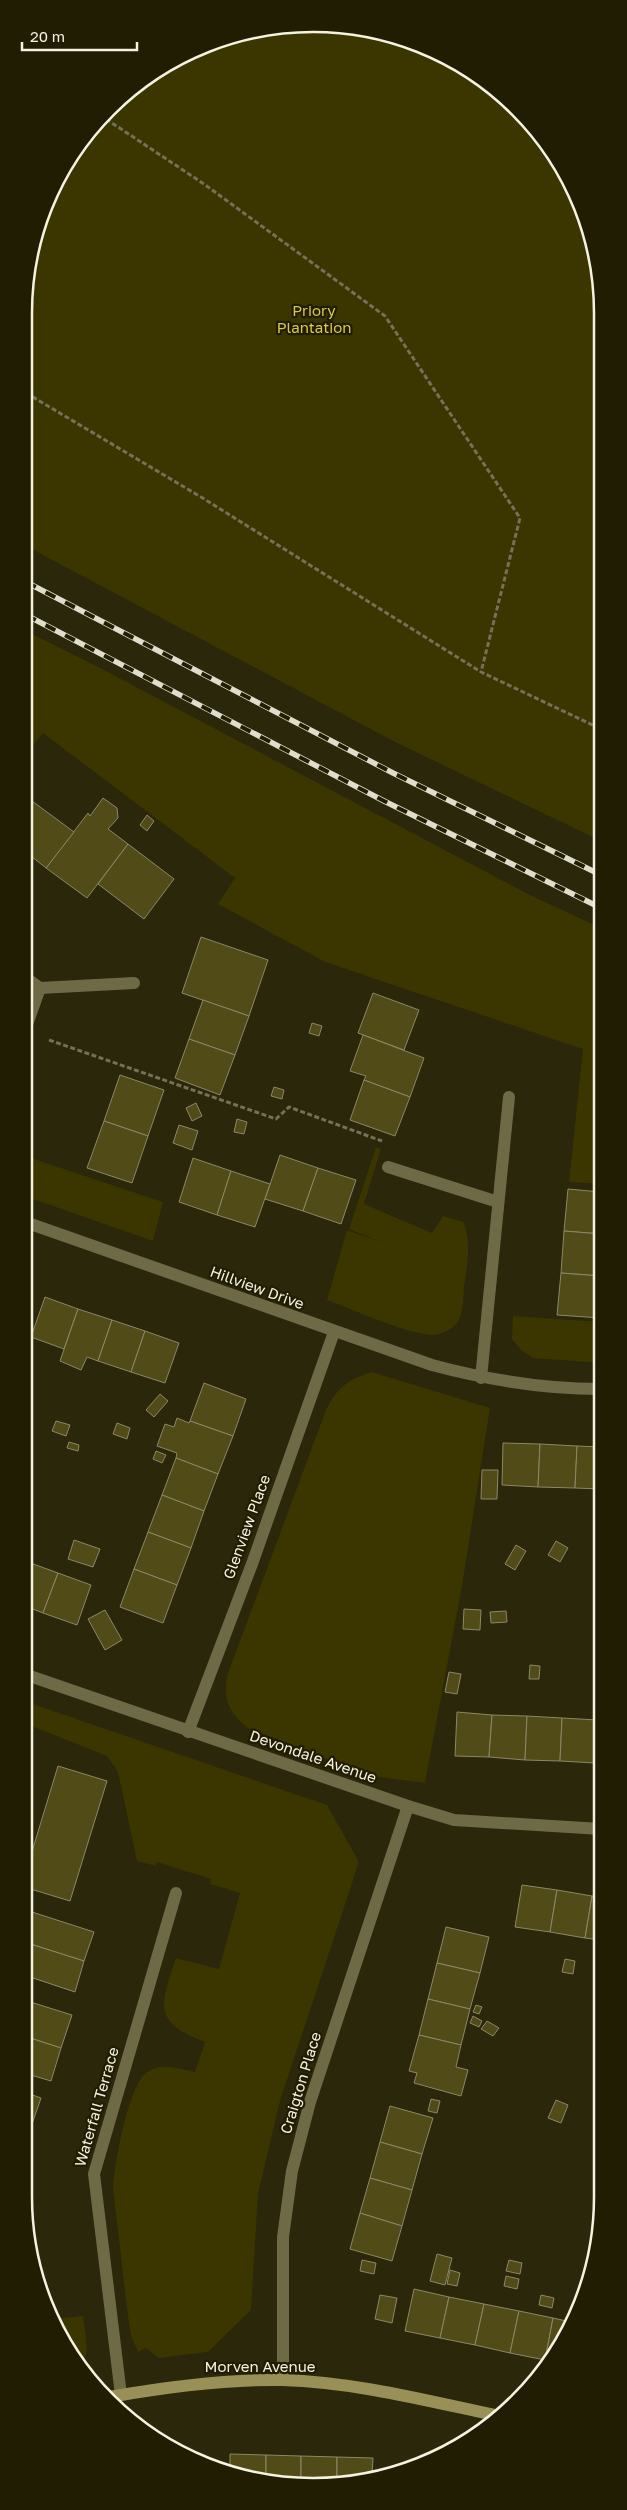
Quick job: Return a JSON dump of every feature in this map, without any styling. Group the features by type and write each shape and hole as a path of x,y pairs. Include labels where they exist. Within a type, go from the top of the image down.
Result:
{"street":[{"path":"32,982 40,988 134,982"},
{"path":"32,1010 40,988"},
{"path":"480,1378 509,1097"},
{"path":"388,1166 498,1202"},
{"name":"Hillview Drive","path":"32,1224 432,1365 480,1378 522,1385 594,1389"},
{"name":"Glenview Place","path":"188,1732 252,1564 334,1332"},
{"name":"Devondale Avenue","path":"32,1677 188,1732 454,1820 594,1829"},
{"name":"Craigton Place","path":"283,2380 283,2237 292,2170 310,2102 408,1806"},
{"name":"Waterfall Terrace","path":"115,2395 94,2174 176,1893"},
{"name":"Morven Avenue","path":"116,2396 189,2385 283,2380 335,2384 491,2414"}],"path":[{"path":"109,121 204,184 385,316 520,518 481,672"},
{"path":"32,397 201,496 481,672 594,726"},
{"path":"44,1038 276,1119 289,1108 396,1146 388,1166"}],"green space":[{"name":"Priory Plantation","path":"314,32 368,38 404,47 438,61 470,80 499,102 525,128 547,157 566,189 580,223 589,259 594,295 594,838 395,742 32,549 33,295 42,241 61,189 80,157 102,128 142,91 189,61 223,47 259,38"},
{"path":"32,634 530,895 594,925 594,1184 569,1182 583,1049 325,962 218,904 235,878 43,733 32,747"},
{"path":"376,1147 381,1149 364,1204 432,1233 443,1216 463,1222 466,1229 468,1254 462,1311 459,1321 442,1333 433,1335 409,1331 327,1300 347,1230 383,1243 349,1229"},
{"path":"32,1158 163,1202 153,1241 32,1199"},
{"path":"513,1316 594,1322 594,1362 533,1358 521,1350 512,1339"},
{"path":"372,1372 490,1408 462,1586 425,1783 370,1776 248,1728 231,1710 226,1697 228,1673 326,1410 334,1396 344,1385 364,1374"},
{"path":"32,1704 327,1805 359,1862 280,2101 258,2194 251,2310 208,2352 159,2358 146,2348 138,2352 131,2336 113,2189 123,2127 140,2080 147,2072 159,2067 171,2067 195,2072 205,2042 188,2035 168,2019 164,2000 176,1958 219,1969 240,1893 210,1884 211,1879 157,1862 156,1866 137,1861 118,1772 107,1756 32,1726"},
{"path":"83,2316 87,2348 84,2359 70,2337 60,2318"}],"building":[{"path":"103,798 117,808 118,818 108,829 128,844 87,898 46,868 88,813 90,816"},
{"path":"32,801 74,832 46,868 32,857"},
{"path":"147,815 154,821 147,831 140,825"},
{"path":"128,844 174,879 144,919 98,884"},
{"path":"201,937 268,960 249,1016 182,993"},
{"path":"373,993 419,1010 404,1050 358,1033"},
{"path":"203,1000 249,1016 235,1055 189,1039"},
{"path":"312,1023 322,1026 319,1036 309,1033"},
{"path":"363,1035 424,1058 410,1097 364,1080 366,1076 350,1071"},
{"path":"189,1039 235,1055 220,1095 175,1078"},
{"path":"120,1075 164,1090 148,1136 104,1121"},
{"path":"364,1080 410,1097 395,1136 350,1120"},
{"path":"274,1087 284,1090 282,1099 271,1096"},
{"path":"196,1103 202,1116 192,1121 186,1108"},
{"path":"237,1119 247,1122 244,1134 234,1132"},
{"path":"104,1121 148,1136 132,1183 87,1168"},
{"path":"179,1125 198,1131 192,1150 173,1143"},
{"path":"280,1155 318,1168 303,1211 265,1199"},
{"path":"193,1158 231,1171 217,1215 179,1202"},
{"path":"318,1168 356,1180 341,1224 303,1211"},
{"path":"231,1171 270,1184 255,1227 217,1215"},
{"path":"568,1189 594,1191 594,1233 564,1231"},
{"path":"564,1231 594,1233 594,1275 561,1273"},
{"path":"561,1273 594,1275 594,1318 557,1315"},
{"path":"45,1297 78,1309 64,1349 32,1337"},
{"path":"78,1309 112,1320 98,1361 87,1357 81,1370 60,1361"},
{"path":"112,1320 145,1331 131,1372 98,1361"},
{"path":"145,1331 179,1343 165,1383 131,1372"},
{"path":"204,1383 246,1399 233,1436 190,1421"},
{"path":"160,1394 168,1401 154,1417 146,1410"},
{"path":"177,1418 233,1436 218,1474 176,1458 177,1453 157,1446 165,1424 174,1427"},
{"path":"56,1421 70,1425 66,1436 52,1431"},
{"path":"117,1423 130,1428 127,1439 113,1434"},
{"path":"69,1442 79,1445 78,1451 67,1448"},
{"path":"503,1443 540,1444 538,1487 502,1485"},
{"path":"540,1444 577,1446 575,1488 538,1487"},
{"path":"577,1446 594,1447 594,1489 575,1488"},
{"path":"156,1451 166,1455 162,1463 153,1459"},
{"path":"176,1458 218,1474 204,1511 162,1495"},
{"path":"482,1470 498,1470 497,1499 481,1499"},
{"path":"162,1495 204,1511 191,1548 148,1532"},
{"path":"148,1532 191,1548 177,1585 134,1569"},
{"path":"74,1540 100,1549 93,1567 68,1559"},
{"path":"556,1541 568,1548 560,1562 548,1555"},
{"path":"516,1545 526,1551 515,1570 505,1564"},
{"path":"32,1564 58,1573 43,1613 32,1609"},
{"path":"134,1569 177,1585 163,1623 120,1607"},
{"path":"58,1573 91,1585 77,1625 43,1613"},
{"path":"464,1609 481,1610 480,1630 463,1629"},
{"path":"105,1610 122,1640 105,1650 88,1619"},
{"path":"506,1611 507,1622 491,1623 490,1612"},
{"path":"530,1665 540,1666 539,1679 529,1679"},
{"path":"449,1672 461,1674 457,1694 445,1692"},
{"path":"457,1712 492,1715 489,1757 455,1756"},
{"path":"492,1715 527,1716 525,1760 489,1757"},
{"path":"527,1716 562,1718 560,1761 525,1760"},
{"path":"562,1718 594,1720 594,1763 560,1761"},
{"path":"58,1766 107,1781 70,1901 32,1889 32,1852"},
{"path":"522,1885 557,1890 550,1932 515,1927"},
{"path":"557,1890 592,1896 585,1938 550,1932"},
{"path":"592,1896 594,1896 594,1939 585,1938"},
{"path":"32,1912 94,1932 84,1961 32,1945"},
{"path":"446,1927 489,1937 480,1973 437,1963"},
{"path":"32,1945 84,1961 75,1992 32,1978"},
{"path":"565,1959 575,1961 573,1974 562,1972"},
{"path":"437,1963 480,1973 470,2009 428,1999"},
{"path":"428,1999 470,2009 461,2045 419,2035"},
{"path":"32,2002 72,2015 61,2048 32,2039"},
{"path":"476,2005 482,2007 479,2014 473,2012"},
{"path":"473,2016 482,2021 479,2027 470,2023"},
{"path":"487,2021 499,2028 493,2036 481,2029"},
{"path":"419,2035 461,2045 456,2067 468,2070 461,2096 414,2083 417,2073 409,2071"},
{"path":"32,2039 61,2048 51,2081 32,2075"},
{"path":"32,2095 41,2098 32,2124"},
{"path":"431,2099 440,2101 437,2113 428,2111"},
{"path":"556,2100 568,2105 561,2123 548,2118"},
{"path":"390,2106 433,2118 422,2154 380,2142"},
{"path":"380,2142 422,2154 412,2190 370,2178"},
{"path":"370,2178 412,2190 402,2226 360,2213"},
{"path":"360,2213 402,2226 392,2261 350,2249"},
{"path":"437,2254 452,2258 445,2285 430,2281"},
{"path":"362,2260 376,2263 374,2274 360,2271"},
{"path":"509,2260 522,2263 520,2274 506,2271"},
{"path":"450,2270 460,2273 457,2286 447,2284"},
{"path":"506,2276 519,2279 517,2289 504,2286"},
{"path":"414,2289 449,2297 440,2338 405,2331"},
{"path":"380,2295 397,2298 392,2323 375,2319"},
{"path":"541,2295 554,2298 552,2308 539,2305"},
{"path":"449,2297 484,2304 475,2345 440,2338"},
{"path":"484,2304 519,2311 510,2353 475,2345"},
{"path":"519,2311 553,2318 546,2354 542,2359 510,2353"},
{"path":"553,2318 566,2321 557,2337 546,2354"},
{"path":"230,2454 266,2455 266,2473 230,2465"},
{"path":"266,2455 301,2456 301,2477 266,2473"},
{"path":"301,2456 337,2457 337,2476 301,2477"},
{"path":"337,2457 373,2458 372,2471 337,2476"}],"railway":[{"path":"32,585 393,773 594,872"},
{"path":"32,618 384,801 594,905"}]}
